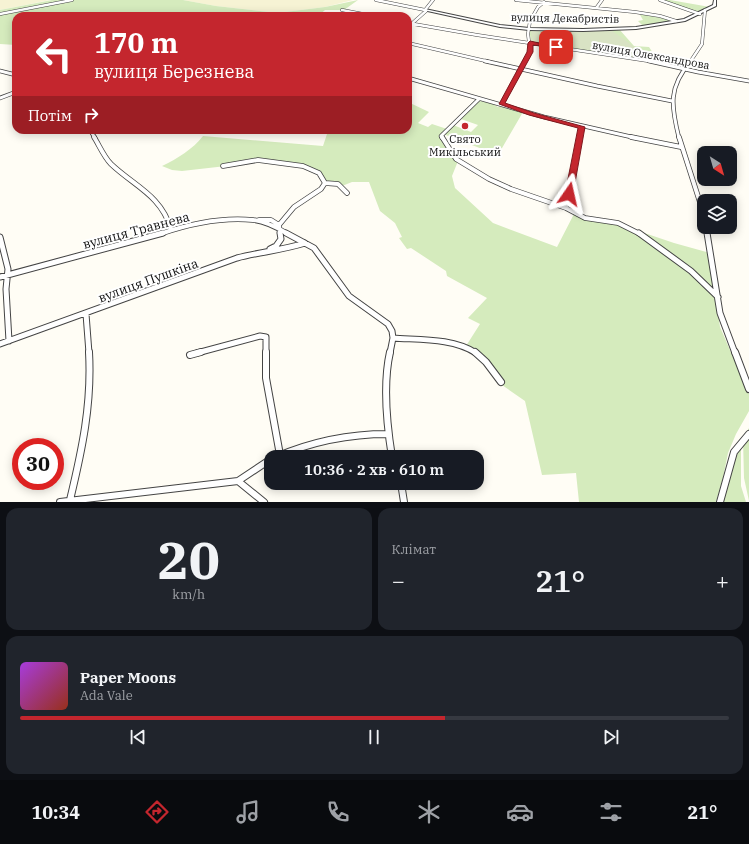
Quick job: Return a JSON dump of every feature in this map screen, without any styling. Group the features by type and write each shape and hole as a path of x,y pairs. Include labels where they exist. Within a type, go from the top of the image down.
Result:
{"street":[{"path":"0,14 72,0"},
{"name":"вулиця Декабристів","path":"376,0 494,25 529,29 583,30 631,28 692,18 715,4 715,0"},
{"path":"412,24 433,0"},
{"path":"516,0 597,7 650,14 676,21"},
{"path":"597,7 602,0"},
{"path":"660,0 700,14"},
{"path":"531,1 537,6"},
{"path":"502,104 530,52 528,27 537,6 544,2"},
{"path":"342,10 352,12"},
{"path":"697,194 682,147 672,101 675,85 683,68 702,43 705,10"},
{"name":"вулиця Олександрова","path":"412,24 658,62 749,81"},
{"path":"412,44 642,96 672,101"},
{"path":"0,72 12,74"},
{"path":"412,79 582,127 682,147"},
{"path":"0,98 12,94"},
{"path":"479,99 441,136 456,159 475,172 502,185 566,208 585,218 618,223 638,232 691,271 718,297"},
{"path":"566,208 582,127"},
{"path":"92,134 110,163 141,187 163,210 167,216 171,229"},
{"path":"224,166 248,161 270,161 309,168 318,173 324,179 325,183"},
{"path":"325,183 340,185 347,193"},
{"path":"267,250 279,243 282,235 280,227 294,207 320,189 325,183"},
{"name":"вулиця Травнева","path":"0,277 162,233 171,229 226,220 255,220 280,227 314,248 349,296 388,324 392,331 393,338"},
{"path":"707,234 720,313 749,389"},
{"path":"0,237 8,269 6,289 9,341"},
{"name":"вулиця Пушкіна","path":"0,344 237,258 267,250 285,249 305,243"},
{"path":"70,500 87,422 89,406 90,371 86,314"},
{"path":"190,355 260,336 266,337 266,378 277,450"},
{"path":"391,450 388,434 387,366 393,338 445,344 470,349 481,357 501,382"},
{"path":"294,450 334,437 352,434 388,434"},
{"path":"720,502 734,452 749,434"},
{"path":"60,502 238,481 264,464"},
{"path":"238,481 264,502"},
{"path":"402,490 404,502"}],"shaded area":[{"path":"0,0 50,0 0,10"},
{"path":"183,0 353,0 325,7 285,12 268,12 216,6"}],"green space":[{"path":"52,0 183,0 216,6 268,12 12,12 12,45 0,44 0,10"},
{"path":"358,0 344,10 325,10 323,12 285,12 325,7"},
{"path":"660,0 670,0 710,7 697,12"},
{"path":"639,13 674,21 643,26 638,21 643,20"},
{"path":"619,29 634,46 649,47 653,53 687,60 682,66 678,66 532,43 529,31 531,30","holes":["534,30 585,31 552,44"]},
{"path":"611,30 644,54 642,58 639,58 532,41 531,31"},
{"path":"479,101 491,103 498,107 503,105 523,112 498,155 443,134 453,125 471,132 478,125 461,119"},
{"path":"412,104 429,112 418,123 428,127 432,124 447,129 442,133 458,161 452,176 455,188 493,223 557,247 574,214 609,221 674,243 710,253 720,327 749,394 749,411 736,434 728,453 716,502 579,502 576,473 542,475 525,401 502,385 502,381 466,346 480,324 468,318 487,298 447,276 446,271 411,248 407,249 399,238 402,237 395,223 380,211 369,182 352,182 342,186 324,181 313,170 264,160 182,171 172,170 162,166 184,153 203,136 323,146 327,134 412,134"},
{"path":"749,428 749,501 744,478 743,439"},
{"path":"741,448 741,486 746,502 722,502 733,457"}],"place":[{"name":"Свято Микільський","path":"465,126"}],"route":[{"path":"556,47 530,43 530,52 502,104 532,114 582,127 569,194"}]}
